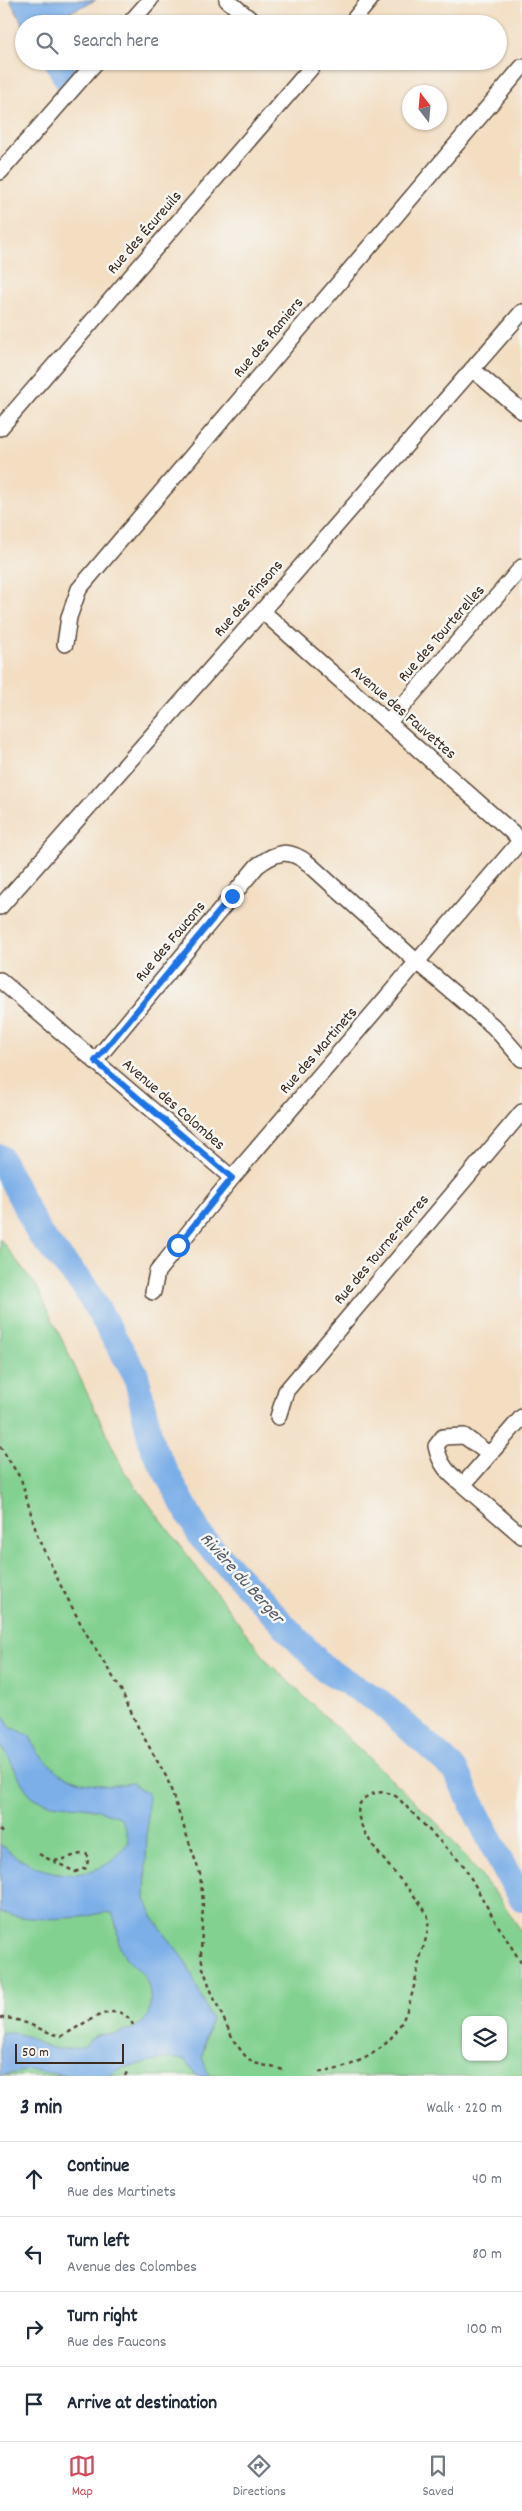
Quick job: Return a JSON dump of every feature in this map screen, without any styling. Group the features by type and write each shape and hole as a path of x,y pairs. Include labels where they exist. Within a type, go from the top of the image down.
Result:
{"street":[{"path":"137,15 150,0"},
{"path":"227,0 245,15"},
{"path":"358,15 370,0"},
{"name":"Rue des Ramiers","path":"65,644 69,617 79,589 522,67"},
{"path":"0,172 89,70"},
{"name":"Rue des Écureuils","path":"0,428 304,70"},
{"name":"Rue des Pinsons","path":"0,907 262,611 522,312"},
{"path":"472,369 522,411"},
{"name":"Rue des Tourterelles","path":"388,723 522,567"},
{"name":"Avenue des Fauvettes","path":"262,611 522,840"},
{"name":"Rue des Martinets","path":"153,1292 157,1272 232,1178 522,840"},
{"name":"Rue des Faucons","path":"95,1061 257,866 270,856 286,852 300,857 418,963"},
{"path":"418,963 494,1027 522,1059"},
{"name":"Avenue des Colombes","path":"0,980 232,1178"},
{"name":"Rue des Tourne-Pierres","path":"278,1417 286,1391 522,1112"},
{"path":"462,1485 522,1417"},
{"path":"489,1454 464,1436 443,1437 436,1446 438,1458 446,1472 522,1536"}],"path":[{"path":"0,1446 21,1479 38,1538 65,1594 84,1630 121,1690 167,1778 200,1874 203,1902 201,1954 205,1974 213,1996 234,2041 246,2057 254,2063 284,2070"},
{"path":"319,2072 345,2067 366,2058 385,2046 395,2035 402,2024 410,2002 428,1926 424,1906 389,1868 365,1833 359,1818 360,1806 366,1797 378,1792 388,1792 397,1797 464,1866 494,1920 522,1964"},
{"path":"0,1830 5,1834"},
{"path":"40,1854 52,1861 75,1872 86,1868 88,1857 86,1854 81,1853 65,1860 52,1861"},
{"path":"0,2018 22,2020 50,2034 62,2036 88,2020 108,2013 120,2013 129,2018 133,2025"},
{"path":"125,2076 128,2070"}],"green space":[{"path":"0,1239 37,1287 124,1471 268,1662 439,1825 500,1899 522,1932 522,2076 0,2076"}],"water":[{"path":"10,0 96,0 63,15 18,15"},
{"path":"0,1710 10,1727 29,1735 39,1754 59,1773 83,1782 109,1786 132,1783 148,1794 145,1899 156,1922 187,1964 211,2019 202,2057 209,2076 197,2076 186,2060 168,2058 122,2068 108,2076 70,2076 29,2070 0,2076 0,2033 26,2036 41,2044 58,2049 85,2046 98,2035 116,2034 140,2024 148,2015 150,1998 144,1976 127,1959 121,1948 112,1913 41,1919 20,1917 0,1912 0,1844 11,1853 37,1867 65,1874 94,1870 107,1864 129,1842 126,1829 120,1817 90,1808 44,1802 38,1800 27,1791 0,1747"}],"waterway":[{"path":"62,70 69,83"},
{"name":"Rivière du Berger","path":"0,1157 40,1235 84,1286 136,1375 152,1446 201,1537 325,1669 380,1702 455,1770 503,1866 522,1898"}],"route":[{"path":"178,1245 232,1178 95,1061 232,896"}]}
